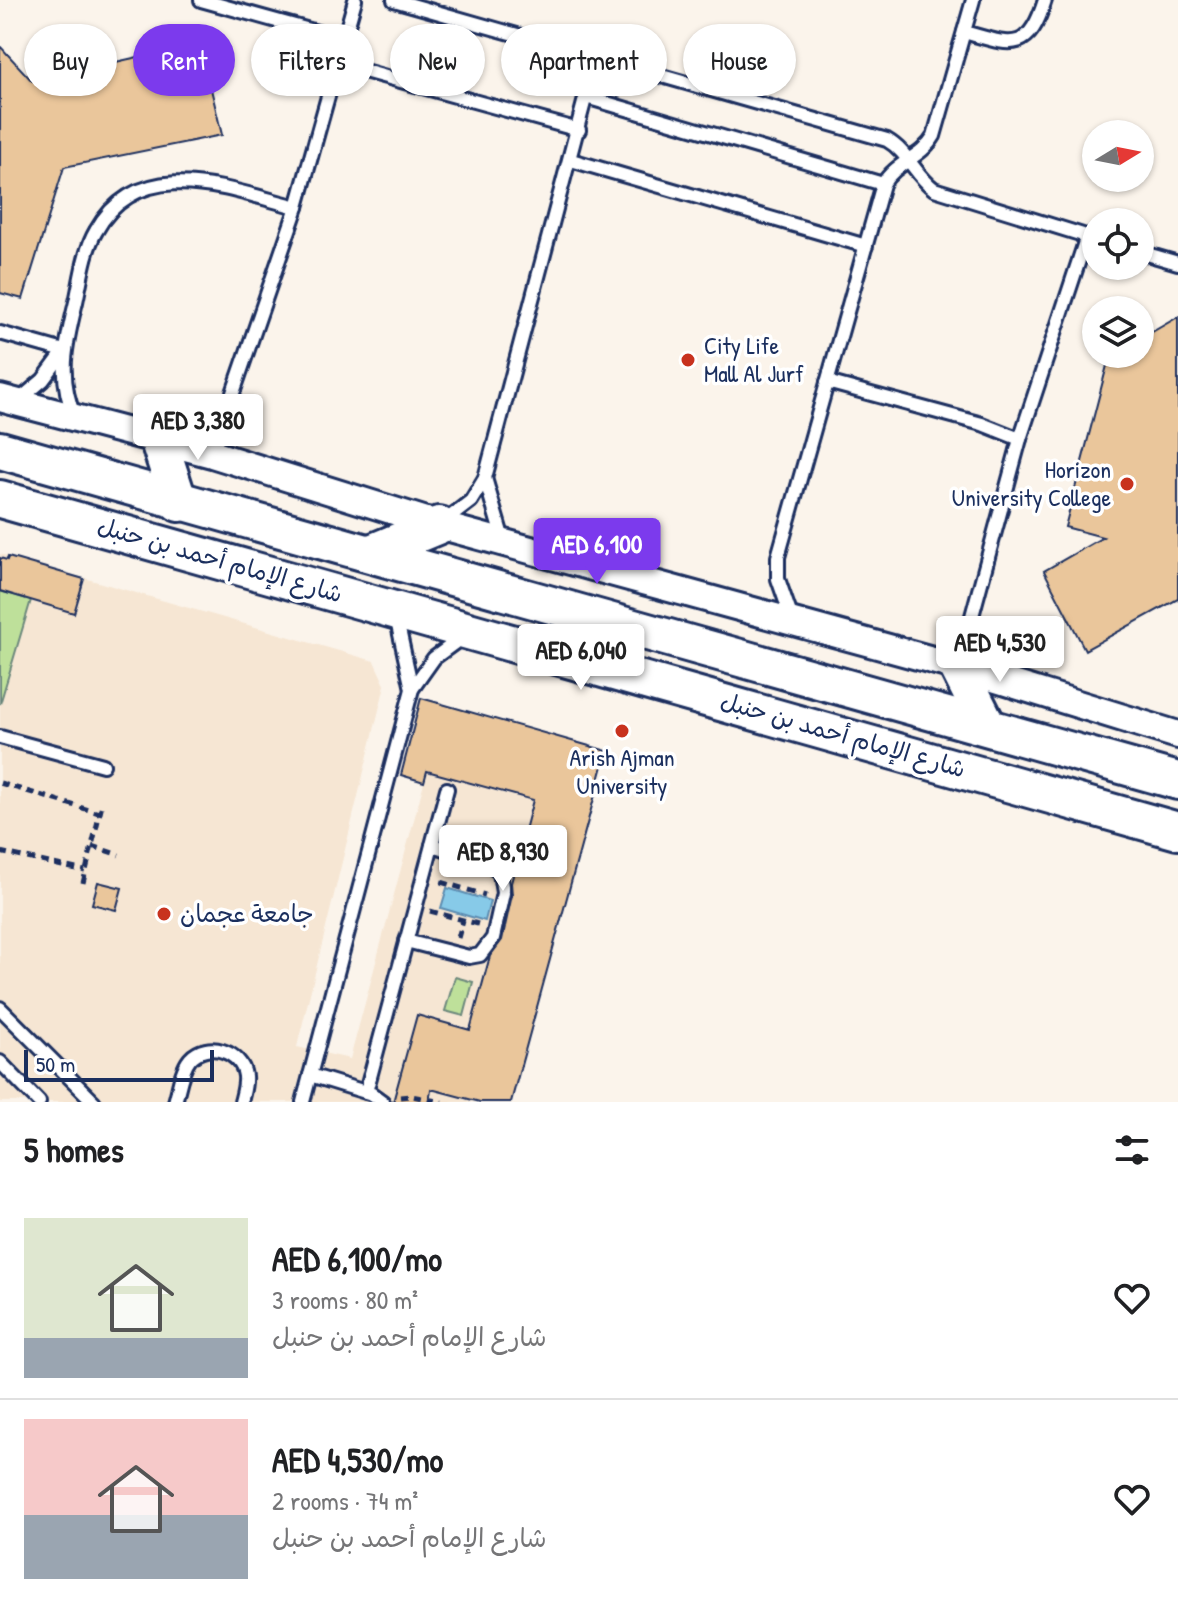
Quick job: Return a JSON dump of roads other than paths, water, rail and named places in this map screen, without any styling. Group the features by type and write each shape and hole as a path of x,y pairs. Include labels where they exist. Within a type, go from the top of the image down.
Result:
{"street":[{"path":"8,401 212,454 439,525 958,667 1178,735"},
{"path":"159,441 179,503"},
{"name":"شارع الإمام أحمد بن حنبل","path":"0,450 179,503 371,553 1178,781"},
{"name":"شارع الإمام أحمد بن حنبل","path":"6,504 474,631 1178,831"},
{"path":"371,553 439,525"},
{"path":"958,667 988,727"}],"lane":[{"path":"201,0 288,24"},
{"path":"347,24 355,0"},
{"path":"394,0 501,30"},
{"path":"792,620 778,579 778,557 883,184 894,169 919,154 934,136 973,0"},
{"path":"964,32 1010,43 1023,40 1034,31 1045,0"},
{"path":"374,74 579,130"},
{"path":"667,77 887,140 909,160 924,181 947,195 1082,235"},
{"path":"212,454 297,207 326,96"},
{"path":"439,525 471,501 485,478 586,97 883,184"},
{"path":"571,160 866,246"},
{"path":"76,420 65,386 64,351 95,232 116,205 145,187 179,181 297,207"},
{"path":"1154,256 1178,263"},
{"path":"958,667 1020,439 1082,266"},
{"path":"0,333 64,351"},
{"path":"8,401 43,380 64,351"},
{"path":"827,382 982,424 1020,439"},
{"path":"485,478 504,543"},
{"path":"394,609 412,689"},
{"path":"303,1102 412,689 434,658 474,631"},
{"path":"0,737 103,765"},
{"path":"366,1092 447,789"},
{"path":"406,941 469,957 480,955 488,948 495,928 504,882 493,866 432,845"},
{"path":"0,1008 94,1102"},
{"path":"175,1102 182,1074 190,1059 206,1050 223,1050 237,1059 245,1075 241,1102"},
{"path":"0,1062 39,1102"},
{"path":"310,1075 366,1092 385,1102"}],"water":[{"path":"447,888 490,901 485,921 441,908"}],"place":[{"name":"City Life Mall Al Jurf","path":"688,360"},
{"name":"Horizon University College","path":"1127,484"},
{"name":"Arish Ajman University","path":"622,731"},
{"name":"جامعة عجمان","path":"164,914"}]}
